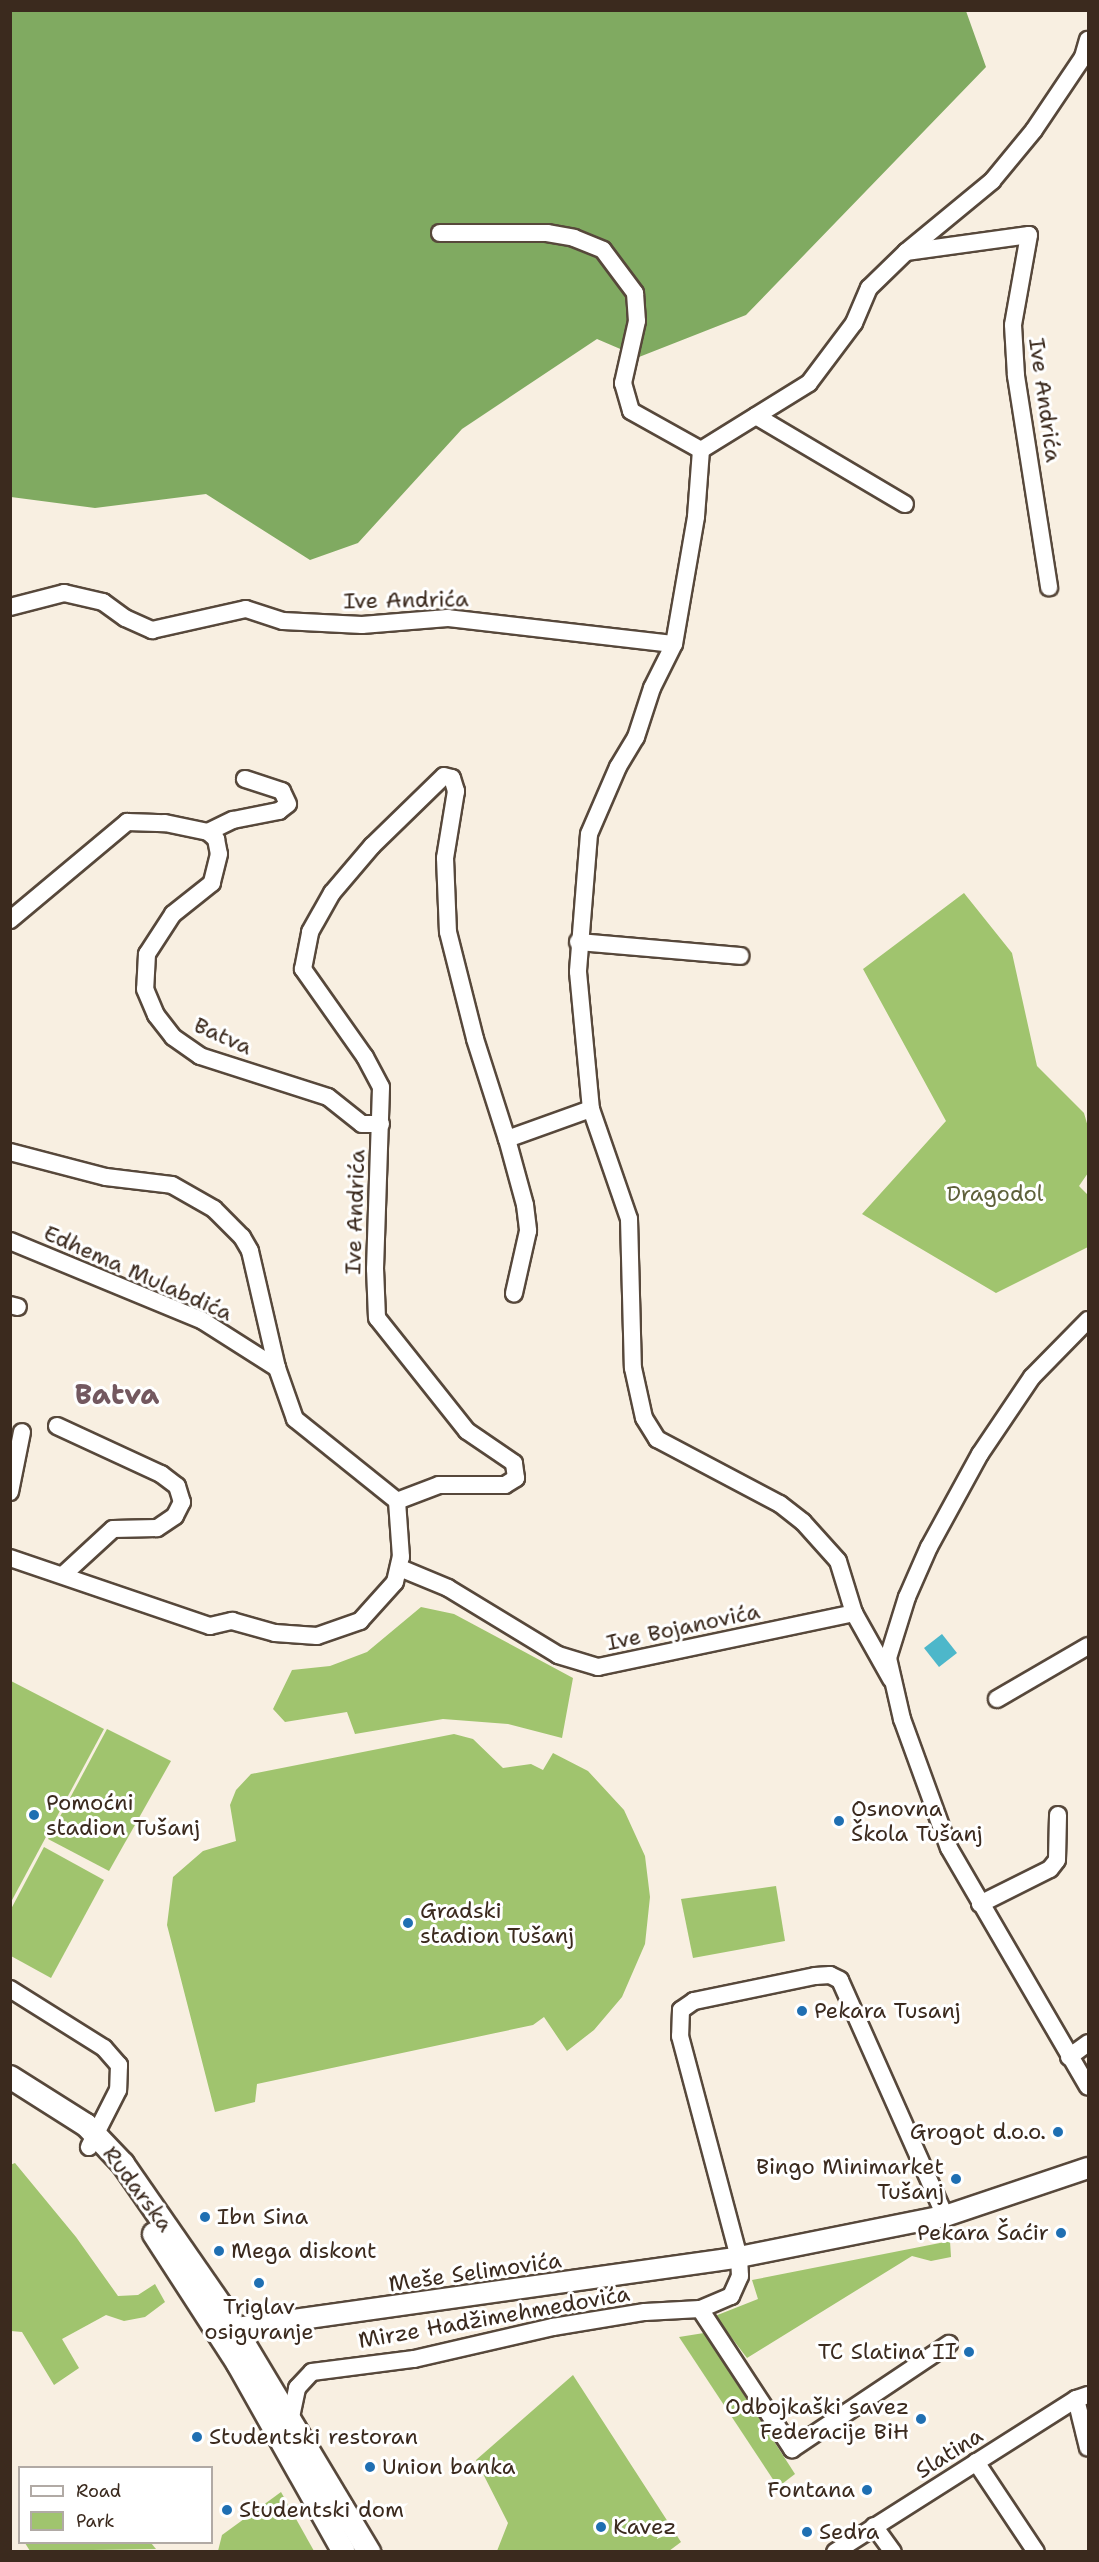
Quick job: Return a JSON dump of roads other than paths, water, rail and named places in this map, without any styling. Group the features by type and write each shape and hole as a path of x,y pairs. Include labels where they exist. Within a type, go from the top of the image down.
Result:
{"main road":[{"name":"Rudarska","path":"10,2077 69,2113 150,2201 228,2333"},
{"name":"Rudarska","path":"10,2091 93,2141"},
{"path":"228,2333 291,2417 369,2552"},
{"path":"228,2333 344,2552"}],"street":[{"path":"701,450 809,383 854,323 869,288 906,252 992,181 1034,130 1083,57 1089,40"},
{"path":"440,233 547,233 574,237 603,250 635,293 637,321 623,383 631,411 701,450"},
{"name":"Ive Andrića","path":"906,252 1029,235 1013,325 1016,376 1049,587"},
{"path":"756,416 905,504"},
{"path":"701,450 696,517 674,644 652,688 636,737 618,767 590,834 578,942 591,1108 629,1219 633,1368 644,1418 657,1439 780,1504 803,1522 838,1561 854,1613 891,1679 944,1834 980,1904 1069,2057 1089,2087"},
{"name":"Ive Andrića","path":"10,607 64,593 103,602 125,618 152,630 246,609 283,621 362,625 448,618 674,644"},
{"name":"Ive Andrića","path":"397,1502 439,1485 505,1485 514,1481 517,1473 506,1455 467,1431 377,1318 375,1269 381,1124 378,1080 305,975 305,952 316,917 332,893 417,800 439,779 448,776 455,784 456,791 445,858 448,932 475,1039 525,1205 528,1232 514,1293"},
{"path":"10,920 127,822 165,823 208,832 233,820 279,811 288,804 282,791 245,779"},
{"name":"Batva","path":"208,832 216,839 219,854 212,883 173,914 147,954 144,990 156,1015 173,1037 200,1056 328,1096 362,1124 381,1124"},
{"path":"578,942 740,956"},
{"path":"507,1139 591,1108"},
{"path":"10,1152 106,1177 172,1185 214,1209 242,1238 250,1251 277,1368 295,1419 397,1502 400,1568 386,1596 360,1621 334,1632 307,1637 232,1621 210,1626 64,1574 10,1558"},
{"name":"Edhema Mulabdića","path":"10,1241 203,1322 277,1368"},
{"path":"891,1679 888,1658 908,1597 956,1496 1032,1377 1089,1320"},
{"path":"57,1426 161,1474 177,1486 182,1502 175,1516 157,1528 113,1529 64,1574"},
{"path":"10,1492 22,1432"},
{"name":"Ive Bojanovića","path":"400,1568 448,1588 558,1655 598,1667 854,1613"},
{"path":"997,1699 1089,1646"},
{"path":"980,1904 1050,1869 1057,1860 1058,1815"},
{"path":"739,2257 681,2036 681,2010 694,2001 815,1976 833,1976 846,1987 945,2216"},
{"path":"10,1989 104,2048 118,2064 120,2085 93,2141"},
{"path":"1069,2057 1089,2043"},
{"name":"Meše Selimovića","path":"228,2333 739,2257 945,2216 1089,2168"},
{"name":"Mirze Hadžimehmedovića","path":"291,2417 297,2388 312,2372 414,2359 553,2327 645,2312 700,2309 731,2296 740,2276 739,2257"},
{"path":"700,2309 792,2449 949,2344"},
{"path":"1082,2397 1089,2448"},
{"name":"Slatina","path":"835,2552 1082,2397"},
{"path":"976,2462 1036,2552"},
{"path":"874,2526 894,2552"}],"water":[{"path":"942,1634 957,1653 939,1667 924,1648"}],"place":[{"name":"Pomoćni stadion Tušanj","path":"34,1815"},
{"name":"Osnovna Škola Tušanj","path":"839,1821"},
{"name":"Gradski stadion Tušanj","path":"408,1923"},
{"name":"Pekara Tusanj","path":"802,2011"},
{"name":"Grogot d.o.o.","path":"1058,2132"},
{"name":"Bingo Minimarket Tušanj","path":"956,2179"},
{"name":"Ibn Sina","path":"205,2217"},
{"name":"Pekara Šaćir","path":"1061,2233"},
{"name":"Mega diskont","path":"219,2251"},
{"name":"Triglav osiguranje","path":"259,2283"},
{"name":"TC Slatina II","path":"969,2352"},
{"name":"Odbojkaški savez Federacije BiH","path":"921,2419"},
{"name":"Studentski restoran","path":"197,2437"},
{"name":"Union banka","path":"370,2467"},
{"name":"Fontana","path":"867,2490"},
{"name":"Studentski dom","path":"227,2510"},
{"name":"Kavez","path":"601,2527"},
{"name":"Sedra","path":"807,2532"}],"district":[{"name":"Batva","path":"117,1394"}],"park label":[{"name":"Dragodol","path":"995,1194"}]}
